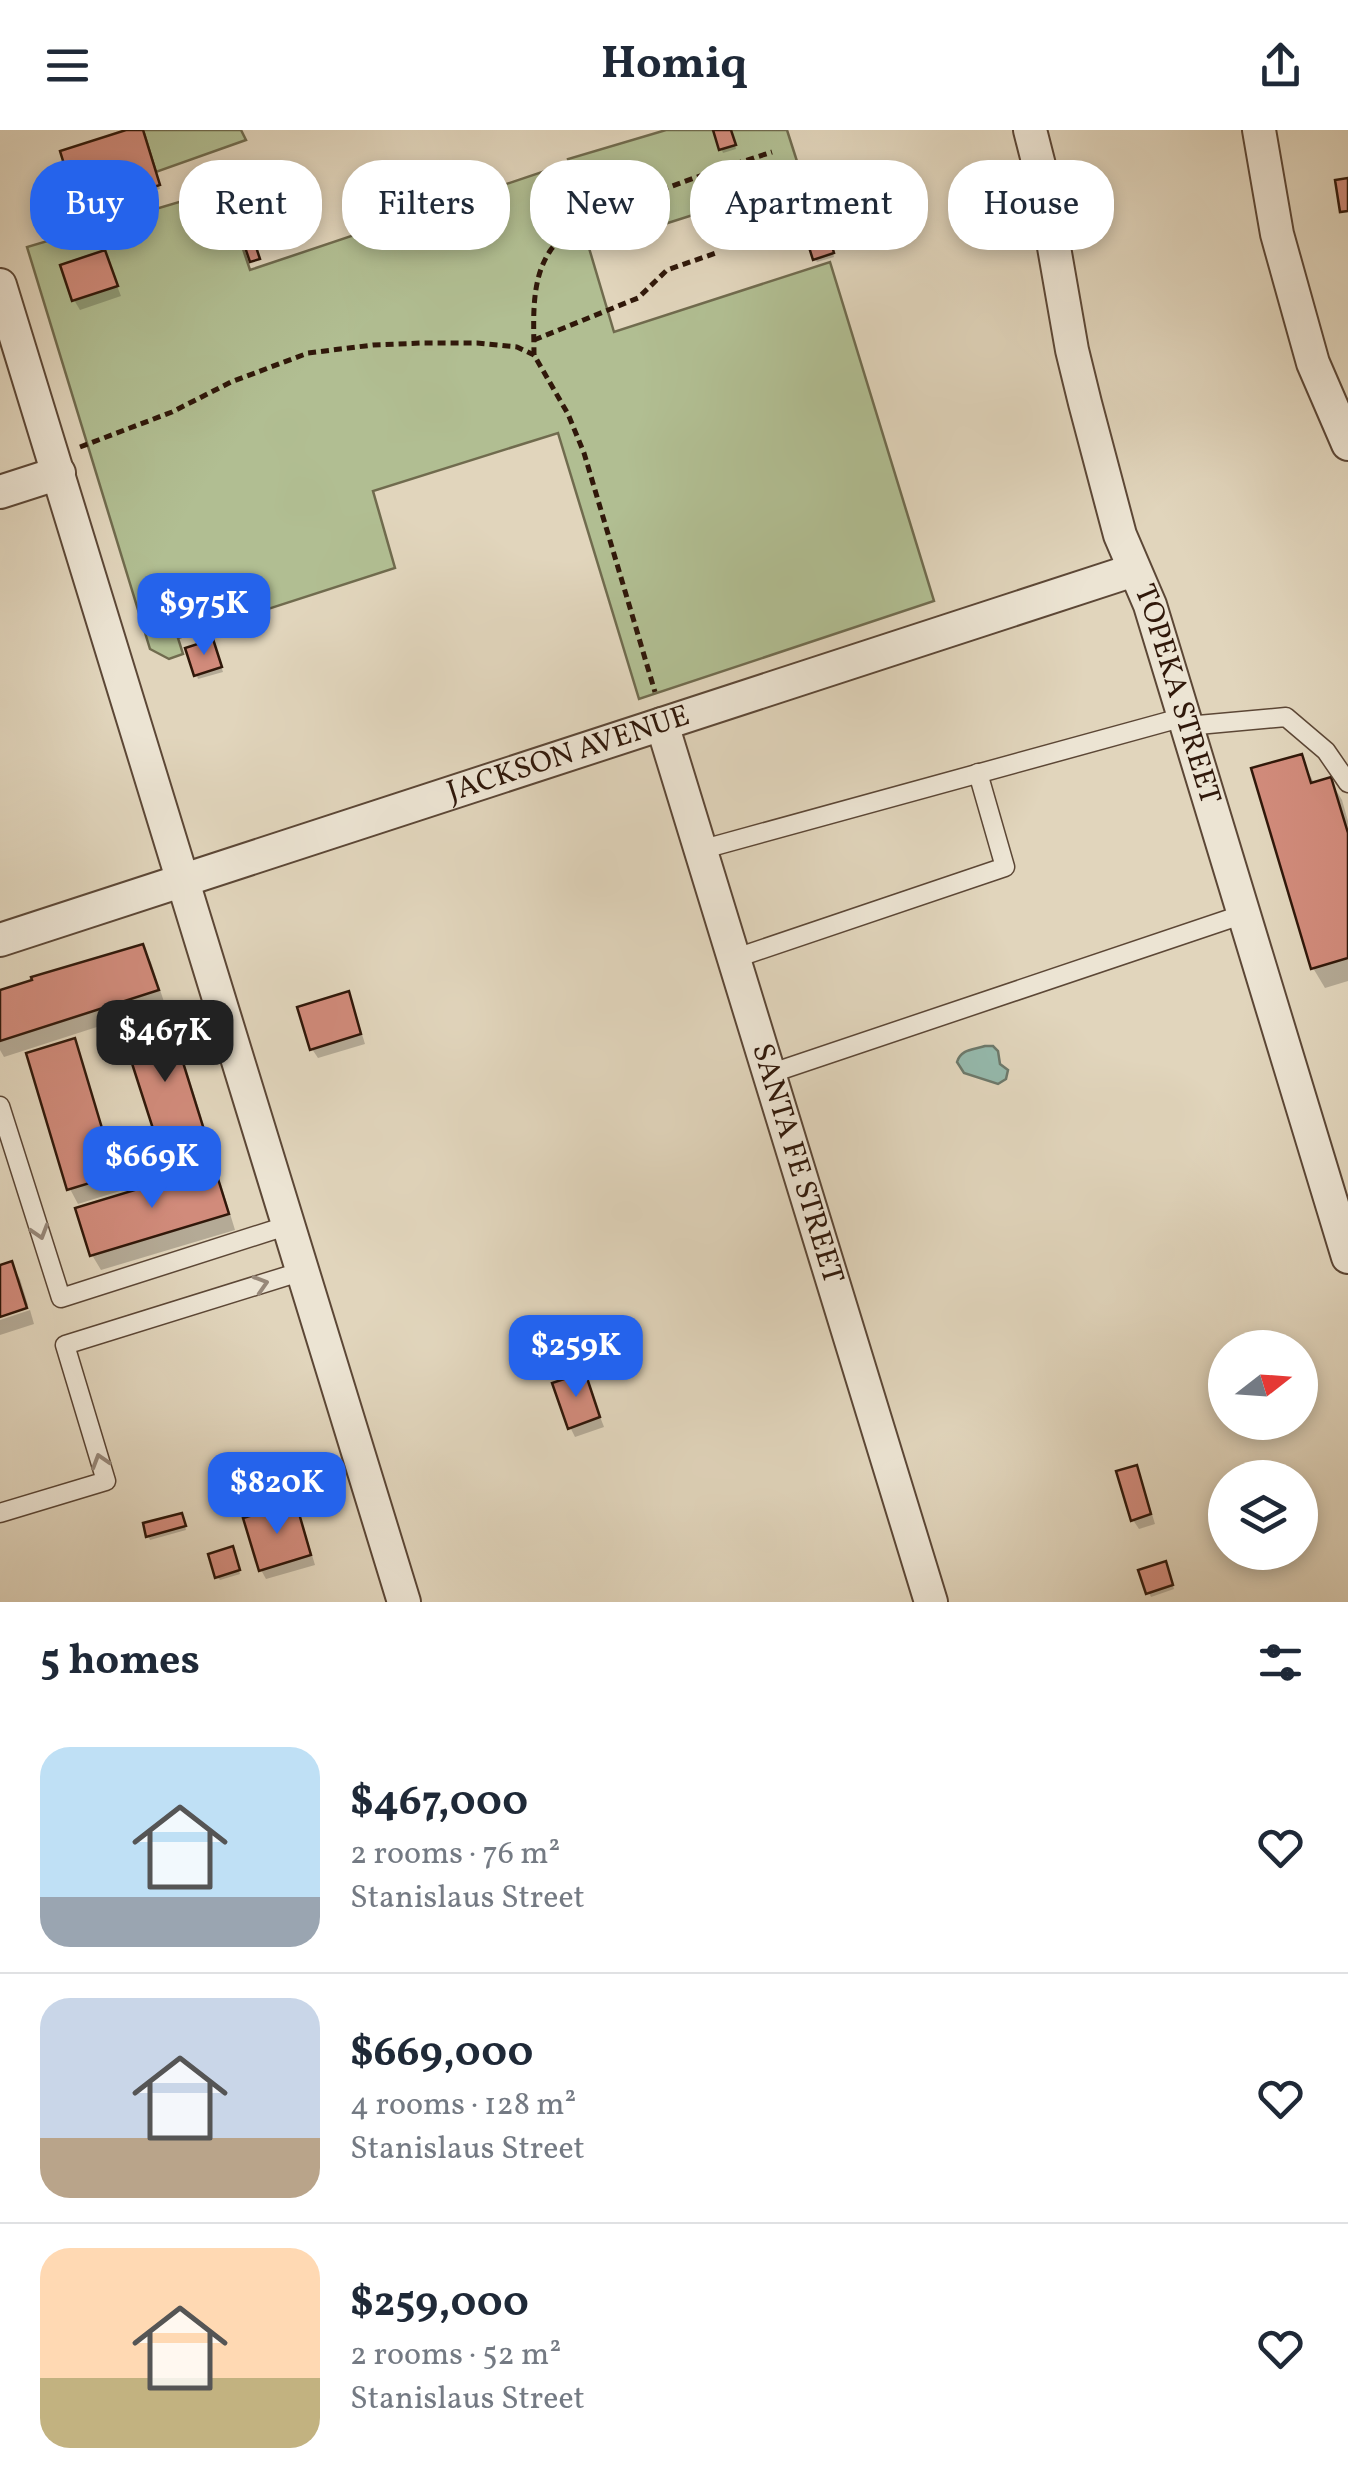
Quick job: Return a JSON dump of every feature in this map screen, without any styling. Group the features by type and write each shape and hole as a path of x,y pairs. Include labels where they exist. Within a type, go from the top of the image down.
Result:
{"street":[{"name":"TOPEKA STREET","path":"1030,130 1072,350 1120,535 1150,604 1348,1257"},
{"path":"1259,130 1277,234 1313,364 1348,444"},
{"path":"0,285 404,1602"},
{"path":"0,492 56,464"},
{"name":"JACKSON AVENUE","path":"0,940 1134,570"},
{"name":"SANTA FE STREET","path":"662,724 930,1602"}],"lane":[{"path":"700,850 1185,721 1286,717 1326,751 1348,783"},
{"path":"734,959 1005,867 978,773"},
{"path":"769,1074 1244,914"},
{"path":"0,1106 61,1298 290,1225"},
{"path":"0,1513 106,1481 66,1345 303,1271"}],"path":[{"path":"662,724 584,453 568,414 534,356 534,299 543,264 559,240 587,223 668,188 772,152"},
{"path":"534,340 638,298 667,270 719,252"},
{"path":"56,464 231,382 308,353 373,345 477,343 517,347 534,356"}],"green space":[{"path":"143,130 241,130 246,140 190,160 179,160 179,164 159,171 159,160 152,160"},
{"path":"666,130 787,130 797,160 690,160 690,216 670,222 670,160 568,159"},
{"path":"530,176 530,250 590,250 614,332 830,262 934,601 639,699 558,433 373,491 395,568 178,638 183,654 169,659 150,649 27,247 159,250 159,208 179,202 179,250 243,250 250,270 310,250 322,250 322,246 342,239 342,250 510,250 510,183"}],"water":[{"path":"985,1046 998,1051 1000,1064 1008,1070 1006,1079 998,1084 964,1073 957,1062 964,1052"}],"building":[{"path":"126,130 143,130 152,160 63,160 60,151"},
{"path":"713,130 731,130 736,145 719,150"},
{"path":"1348,178 1348,211 1340,212 1335,180"},
{"path":"105,250 118,286 72,301 60,265"},
{"path":"246,250 257,250 260,259 250,262"},
{"path":"810,250 833,250 834,253 813,260"},
{"path":"213,639 222,667 194,676 185,648"},
{"path":"1302,754 1311,783 1331,777 1348,833 1348,958 1311,969 1251,768"},
{"path":"143,944 159,990 0,1041 0,990"},
{"path":"349,991 361,1034 310,1050 297,1007"},
{"path":"166,1008 210,1149 164,1163 119,1023"},
{"path":"75,1038 116,1175 67,1190 26,1053"},
{"path":"214,1166 229,1214 90,1256 75,1208"},
{"path":"12,1261 27,1308 0,1317 0,1265"},
{"path":"585,1372 600,1417 568,1429 552,1383"},
{"path":"1137,1465 1151,1514 1131,1521 1116,1471"},
{"path":"296,1503 311,1555 259,1571 243,1518"},
{"path":"182,1513 186,1526 146,1537 143,1523"},
{"path":"233,1546 240,1570 215,1578 208,1554"},
{"path":"1166,1561 1173,1585 1146,1594 1138,1570"}]}
